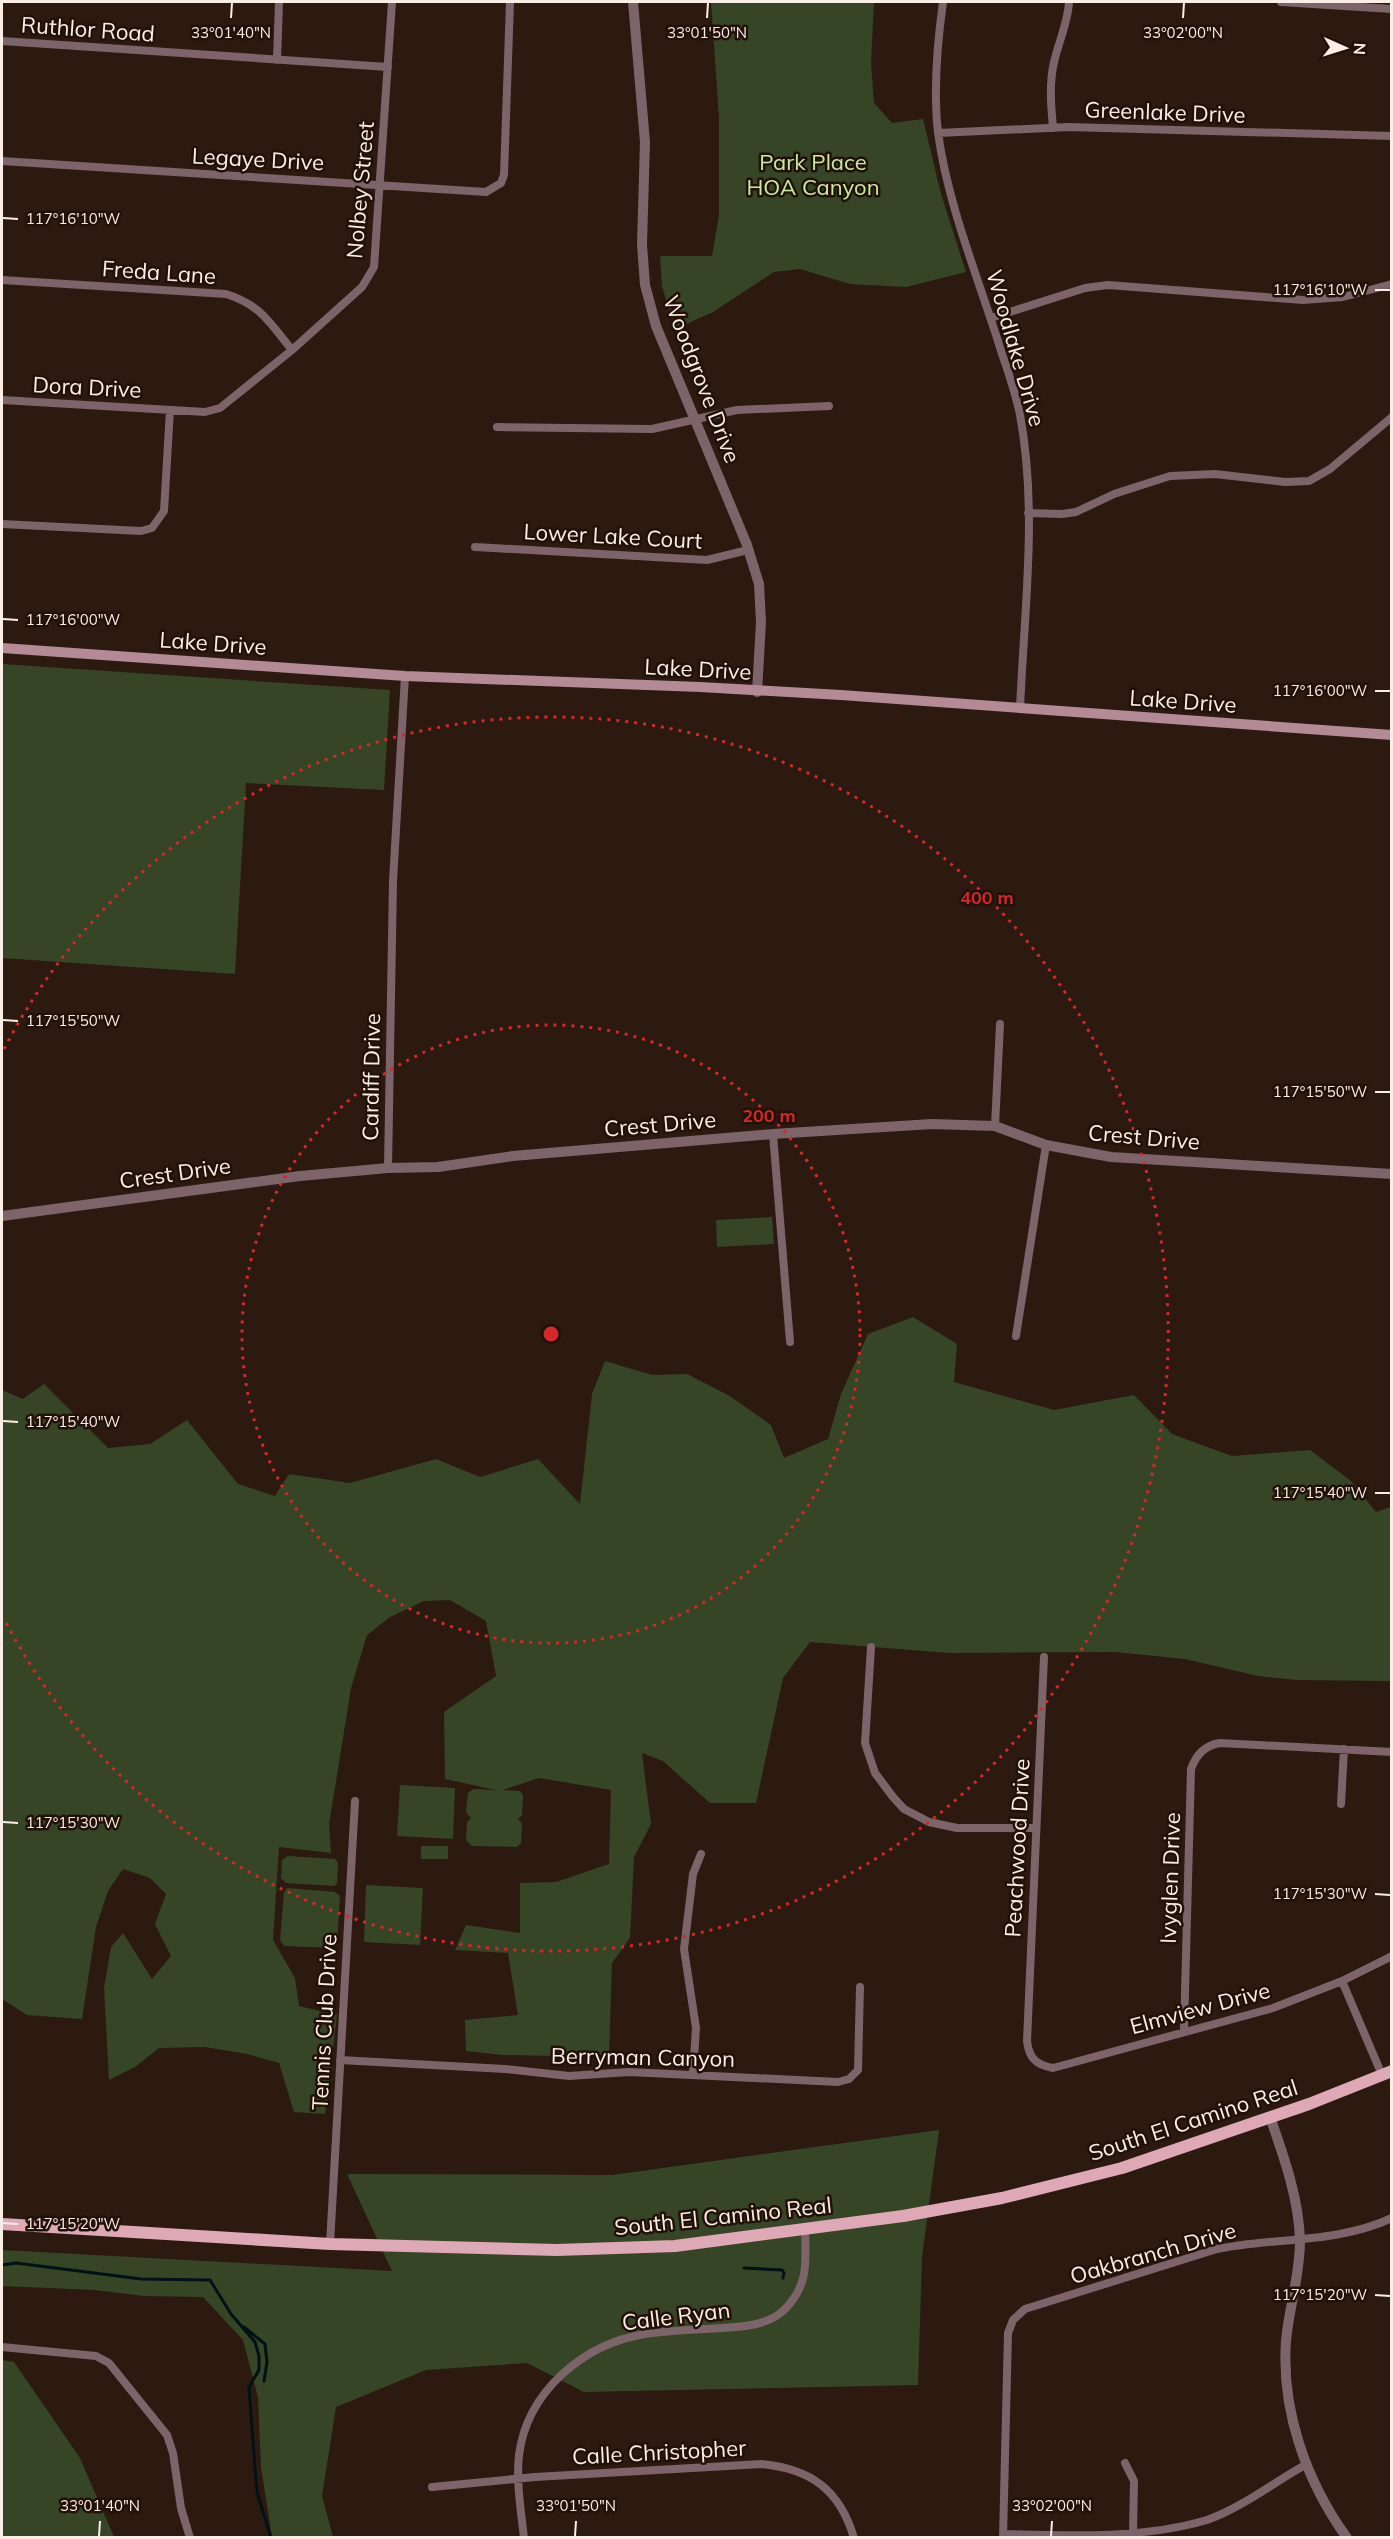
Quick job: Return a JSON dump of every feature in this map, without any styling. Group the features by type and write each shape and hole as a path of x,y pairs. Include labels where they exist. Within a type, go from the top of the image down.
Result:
{"main road":[{"name":"Lake Drive","path":"2,648 405,676 700,687 841,695 1392,735"},
{"name":"South El Camino Real","path":"2,2224 330,2244 580,2249 675,2246 903,2216 1002,2198 1122,2168 1270,2117 1387,2073"}],"street":[{"path":"277,60 279,2"},
{"name":"Nolbey Street","path":"170,410 205,412 220,408 292,350 362,287 374,267 392,2"},
{"name":"Legaye Drive","path":"2,162 486,192 501,183 504,175 510,2"},
{"name":"Woodgrove Drive","path":"633,2 645,142 642,244 645,285 660,335 748,549 759,584 762,622 757,692"},
{"name":"Woodlake Drive","path":"943,2 938,39 936,87 938,133 951,193 1020,415 1024,441 1028,513 1020,709"},
{"path":"1053,128 1051,89 1053,72 1069,2"},
{"path":"1281,2 1392,9"},
{"name":"Ruthlor Road","path":"2,41 388,67"},
{"name":"Greenlake Drive","path":"938,133 1053,128 1392,136"},
{"name":"Freda Lane","path":"2,280 226,294 243,299 257,308 292,350"},
{"path":"991,318 1085,288 1108,285 1303,300 1343,297 1392,284"},
{"name":"Dora Drive","path":"2,400 170,410"},
{"path":"497,427 652,429 737,410 829,406"},
{"path":"2,524 141,531 152,528 164,511 170,410"},
{"path":"1028,513 1076,512 1114,494 1170,476 1215,474 1285,482 1309,481 1330,469 1392,417"},
{"name":"Lower Lake Court","path":"475,547 707,561 748,549"},
{"name":"Cardiff Drive","path":"388,1168 393,881 405,676"},
{"path":"995,1126 1000,1024"},
{"name":"Crest Drive","path":"2,1216 300,1176 388,1168 438,1167 513,1156 773,1134 932,1124 995,1126 1046,1146 1111,1156 1392,1173"},
{"path":"773,1134 790,1342"},
{"path":"1016,1336 1046,1146"},
{"path":"871,1647 865,1743 876,1773 892,1797 904,1809 929,1822 957,1828 1036,1828"},
{"name":"Peachwood Drive","path":"1027,2041 1044,1657"},
{"name":"Ivyglen Drive","path":"1184,2030 1191,1769 1195,1758 1210,1744 1220,1743 1344,1749"},
{"path":"1341,1804 1344,1749 1392,1752"},
{"name":"Tennis Club Drive","path":"330,2244 355,1801"},
{"path":"693,2074 696,2028 684,1949 693,1874 701,1854"},
{"name":"Elmview Drive","path":"1027,2041 1028,2052 1034,2060 1041,2066 1053,2068 1184,2030 1273,2008 1342,1981 1392,1956"},
{"path":"1342,1981 1387,2073"},
{"name":"Berryman Canyon","path":"340,2060 505,2069 569,2076 630,2072 838,2082 849,2079 858,2070 860,1987"},
{"path":"1270,2117 1293,2189 1300,2240 1297,2285 1286,2338 1285,2371 1288,2405 1307,2464 1335,2521 1347,2538"},
{"name":"Oakbranch Drive","path":"1004,2536 1008,2333 1013,2320 1025,2308 1217,2249 1237,2245 1300,2240 1370,2229 1392,2218"},
{"name":"Calle Ryan","path":"524,2538 519,2455 526,2424 545,2390 570,2366 606,2345 645,2334 746,2325 773,2317 783,2311 801,2287 806,2273 805,2230"},
{"path":"2,2347 96,2356 109,2363 167,2435 173,2453 181,2508 190,2538"},
{"path":"1125,2463 1134,2481 1133,2535"},
{"name":"Calle Christopher","path":"432,2487 519,2478 762,2464 779,2466 799,2472 819,2482 845,2511 855,2538"},
{"path":"1004,2536 1133,2535 1208,2520 1262,2492 1307,2464"}],"green space":[{"name":"Park Place HOA Canyon","path":"711,2 874,2 871,63 874,103 892,123 923,119 941,194 966,272 906,287 850,284 800,269 774,272 713,312 675,329 662,286 660,256 712,256 719,215 719,118"},
{"path":"2,664 390,690 384,790 246,783 235,974 2,958"},
{"path":"772,1217 774,1244 717,1247 716,1220"},
{"path":"913,1317 957,1344 954,1382 1054,1410 1134,1395 1172,1434 1232,1456 1310,1450 1351,1481 1376,1512 1391,1507 1391,1681 1297,1680 1258,1676 1185,1659 1115,1652 949,1653 810,1642 783,1678 756,1803 710,1803 663,1761 642,1753 651,1824 634,1857 630,1938 612,1963 609,2057 503,2055 466,2051 465,2020 518,2015 508,1953 455,1950 466,1925 520,1933 520,1883 556,1882 609,1864 611,1790 539,1778 503,1790 520,1791 523,1795 522,1815 518,1819 522,1824 521,1843 517,1847 472,1846 466,1840 467,1822 471,1818 466,1812 468,1793 473,1789 496,1790 445,1779 444,1712 496,1676 486,1621 450,1600 424,1601 390,1617 367,1635 351,1688 329,1824 331,1853 279,1847 273,1940 295,1978 299,2006 337,2015 325,2114 294,2112 279,2063 247,2054 205,2047 159,2048 135,2067 109,2080 104,1988 111,1947 123,1933 152,1979 171,1956 155,1924 166,1894 150,1878 123,1869 108,1891 96,1927 82,2019 27,2015 2,1999 2,1390 23,1399 44,1384 108,1448 150,1444 187,1420 238,1484 275,1496 289,1474 350,1483 436,1459 480,1477 538,1459 580,1504 592,1394 605,1361 652,1375 687,1374 728,1395 771,1425 784,1458 828,1439 841,1394 868,1334"},
{"path":"400,1785 455,1788 453,1839 397,1836"},
{"path":"421,1846 448,1846 448,1859 421,1859"},
{"path":"288,1856 335,1859 338,1863 337,1883 334,1886 286,1883 281,1878 282,1860"},
{"path":"366,1885 423,1888 420,1945 364,1942"},
{"path":"287,1888 335,1892 340,1896 337,1944 332,1948 284,1946 280,1940 284,1893"},
{"path":"939,2130 922,2257 918,2385 584,2392 527,2363 426,2370 336,2407 322,2496 333,2537 272,2537 261,2467 258,2397 243,2340 203,2297 144,2296 95,2290 2,2286 2,2250 392,2271 347,2174 612,2175"},
{"path":"2,2360 14,2362 80,2458 114,2537 2,2537"}],"waterway":[{"path":"2,2265 16,2263 141,2279 210,2280 231,2314 255,2342 259,2356 259,2370 249,2387 257,2492 271,2538"},
{"path":"744,2268 782,2270 783,2278"},
{"path":"244,2327 265,2344 267,2362 264,2381"}]}
